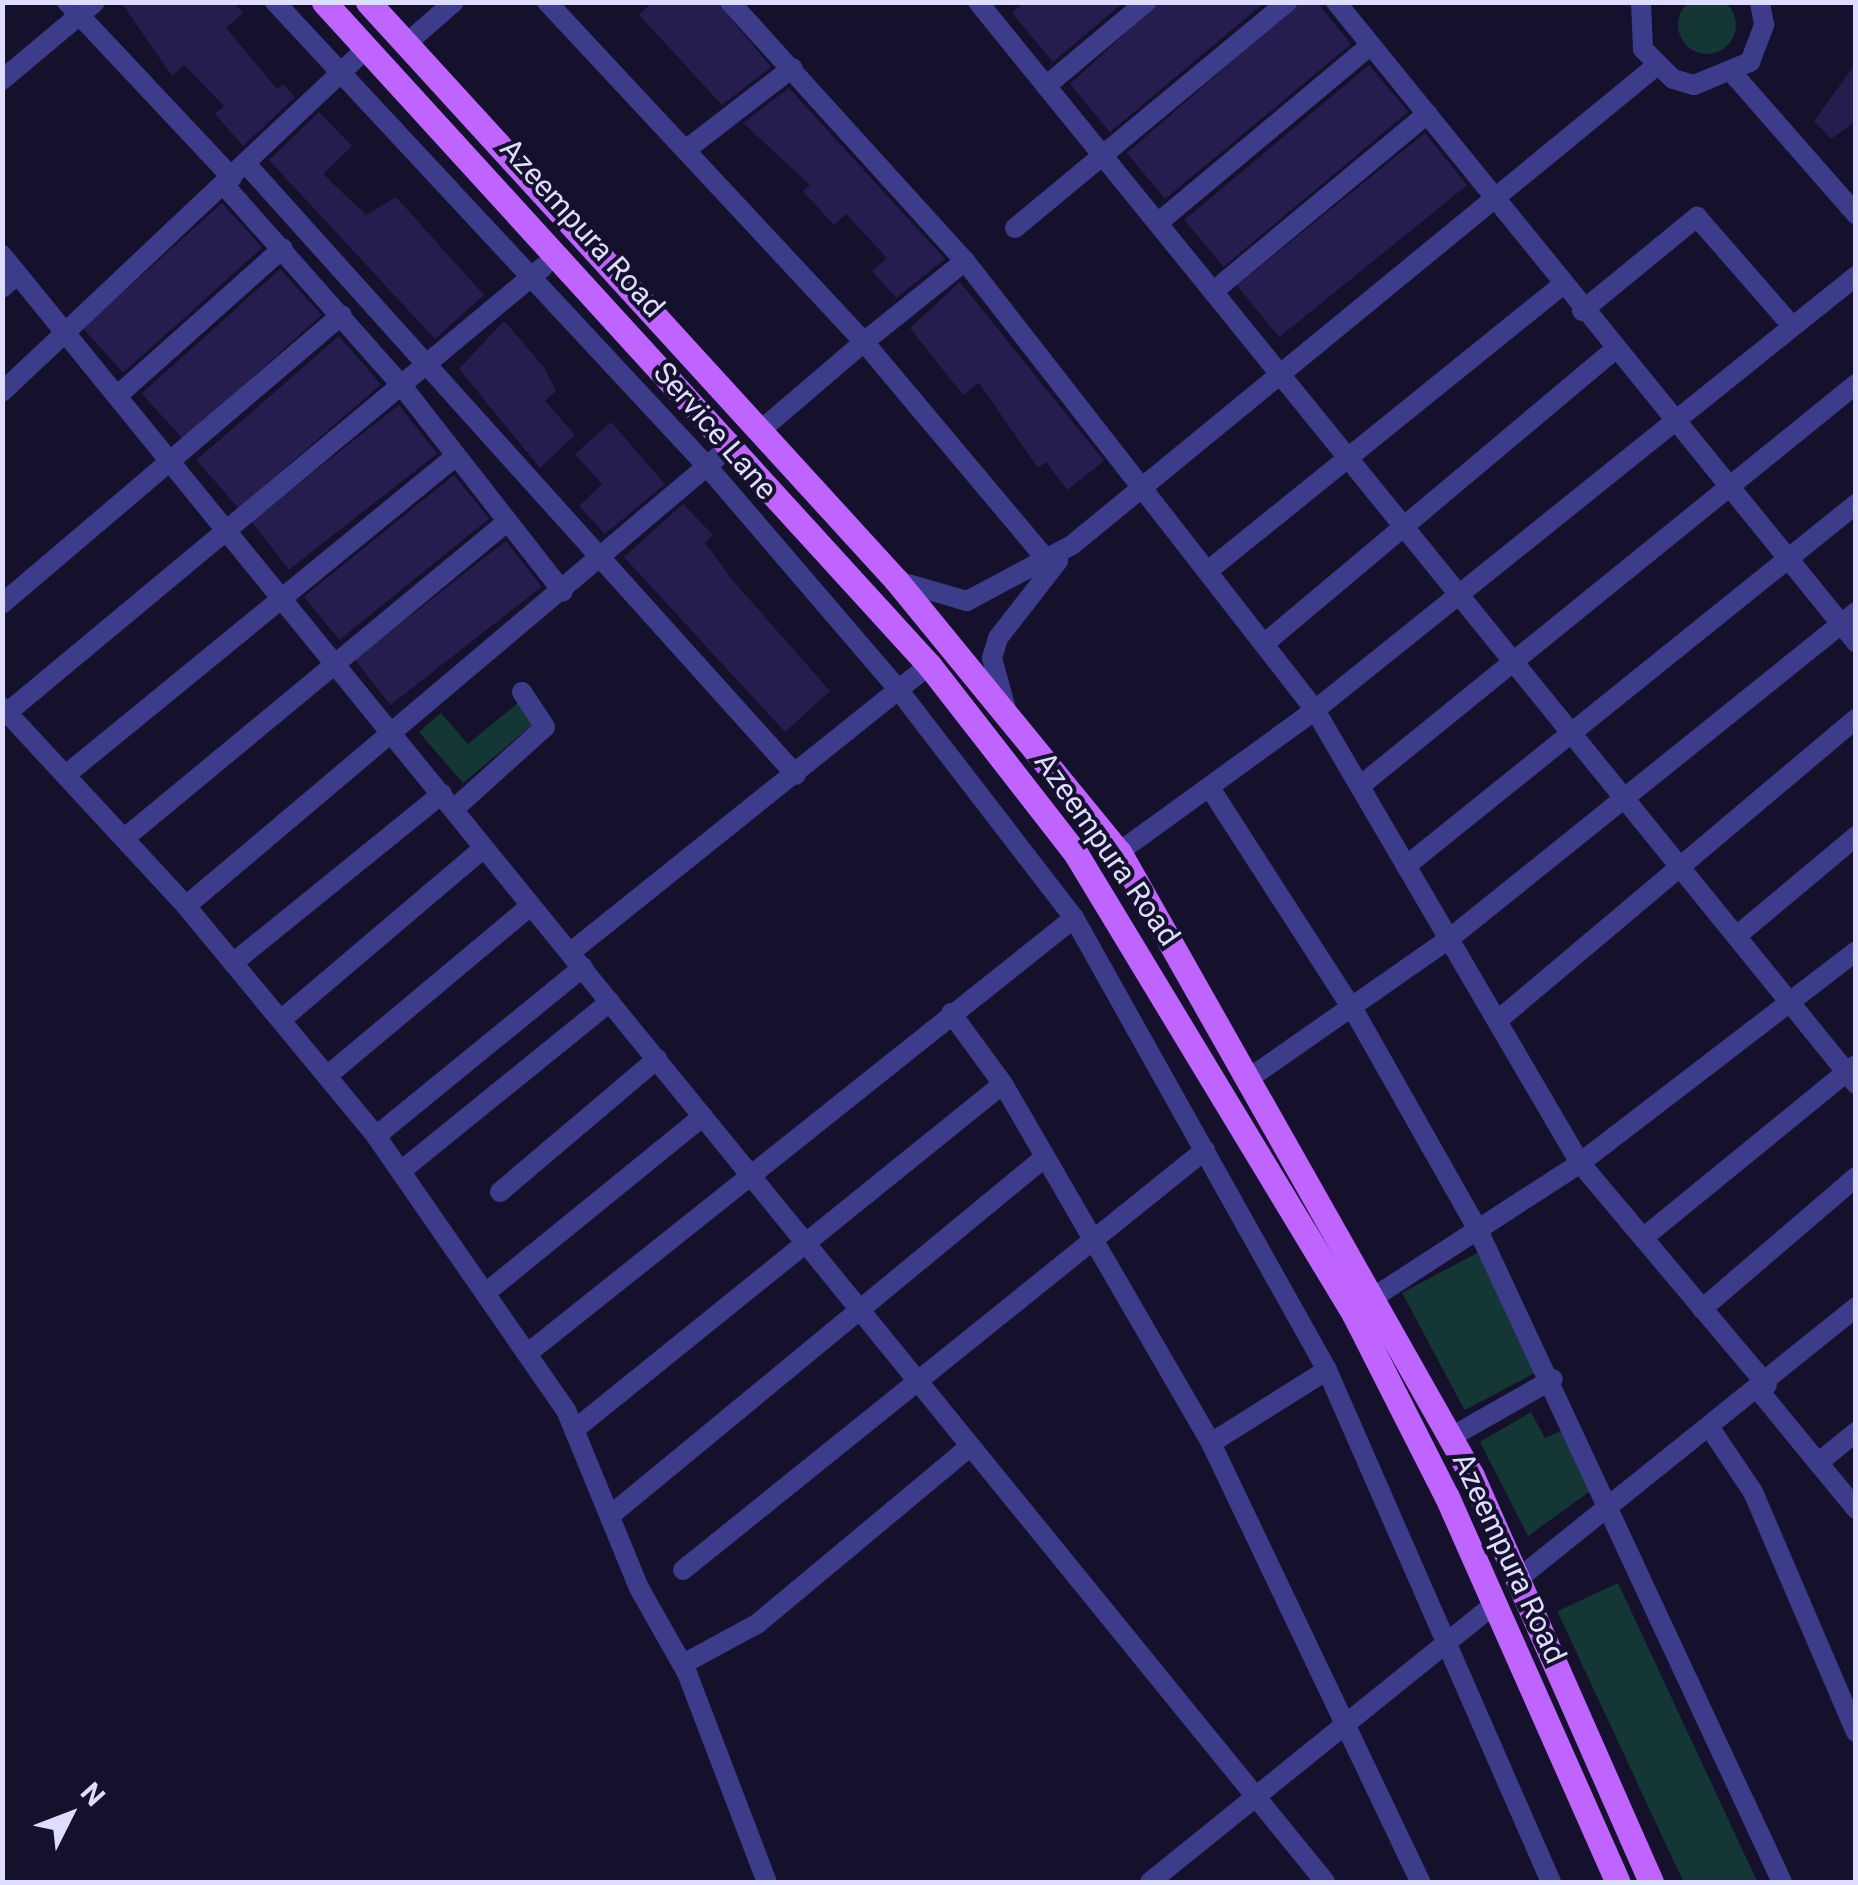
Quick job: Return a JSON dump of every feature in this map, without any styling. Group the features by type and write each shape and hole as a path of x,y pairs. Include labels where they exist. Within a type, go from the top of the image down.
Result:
{"main road":[{"name":"Azeempura Road","path":"324,2 559,251 929,664 1149,962 1354,1314 1496,1604 1618,1882"},
{"name":"Azeempura Road","path":"368,2 896,580 1006,710 1118,852 1251,1078 1451,1437 1651,1882"},
{"path":"715,424 738,404"},
{"path":"1602,1843 1630,1835"}],"street":[{"name":"Service Lane","path":"275,2 536,274 706,465 897,688 1074,918 1326,1370 1551,1882"},
{"path":"406,43 454,2"},
{"path":"546,2 864,342 1050,563"},
{"path":"730,2 964,261 1145,486 1316,710 1580,1163 1702,1308 1856,1509"},
{"path":"1006,2 984,9 1684,863 1852,1074 1643,1238"},
{"path":"1046,86 1146,2"},
{"path":"1016,228 1288,2"},
{"path":"1336,2 1786,561 1848,618 1856,642"},
{"path":"1641,2 1638,28 1656,66 1694,85 1734,76 1776,2"},
{"path":"1760,2 1764,25"},
{"path":"2,80 81,7 235,177 432,366 796,775"},
{"path":"1159,222 1371,45"},
{"path":"2,392 235,177 368,47"},
{"path":"896,580 967,602 1050,563 1656,66"},
{"path":"687,149 792,68"},
{"path":"1734,76 1856,214"},
{"path":"1215,290 1427,114"},
{"path":"235,177 283,248 402,386 563,592"},
{"path":"1582,310 1697,217 1792,326"},
{"path":"117,396 283,248"},
{"path":"559,251 432,366 402,386 5,710 126,838 281,1020 376,1136 488,1291 574,1430 612,1514 639,1588 682,1664 767,1882"},
{"path":"2,255 10,281 65,332 1325,1882"},
{"path":"761,430 964,261"},
{"path":"1118,852 1316,710 1856,276"},
{"path":"1209,570 1561,286"},
{"path":"2,604 342,315"},
{"path":"1265,643 1614,350"},
{"path":"1360,786 1856,384"},
{"path":"186,906 390,730 604,560 734,444"},
{"path":"66,774 456,456"},
{"path":"1406,866 1856,504"},
{"path":"126,838 506,523"},
{"path":"1006,710 992,658 998,638 1050,563"},
{"path":"1251,1078 1449,939 1848,618"},
{"path":"376,1136 577,960 929,664"},
{"path":"233,963 546,727 522,692"},
{"path":"1497,1021 1856,719"},
{"path":"1210,788 1353,1010 1479,1232 1553,1378 1782,1882"},
{"path":"1739,934 1856,836"},
{"path":"281,1020 484,848"},
{"path":"327,1076 530,906"},
{"path":"528,1353 1074,918"},
{"path":"1374,1297 1580,1163 1856,951"},
{"path":"401,1171 610,1002"},
{"path":"951,1013 1003,1084 1211,1443 1351,1724 1420,1882"},
{"path":"500,1192 657,1059"},
{"path":"574,1430 1003,1084"},
{"path":"488,1291 703,1116"},
{"path":"683,1570 1205,1150"},
{"path":"612,1514 1045,1157"},
{"path":"1702,1308 1856,1177"},
{"path":"1518,1579 1608,1505 1764,1389 1856,1307"},
{"path":"1211,1443 1326,1370"},
{"path":"1451,1437 1553,1378"},
{"path":"1710,1428 1753,1492 1856,1732"},
{"path":"1818,1463 1856,1432"},
{"path":"682,1664 757,1624 971,1446"},
{"path":"1150,1882 1448,1647 1496,1604"}],"green space":[{"path":"1707,-4 1727,5 1736,25 1727,45 1707,54 1687,45 1678,25 1687,5"},
{"path":"519,702 537,721 463,783 419,732 441,713 468,744"},
{"path":"1479,1252 1541,1369 1465,1410 1402,1293"},
{"path":"1531,1412 1545,1438 1566,1429 1593,1489 1528,1536 1480,1442"},
{"path":"1618,1583 1757,1881 1683,1882 1557,1611"}],"building":[{"path":"121,2 233,2 243,13 226,28 277,89 283,84 295,97 243,146 215,114 224,106 184,65 172,76"},
{"path":"652,2 717,2 771,67 722,105 639,15"},
{"path":"1024,2 1124,2 1053,62 1012,13"},
{"path":"1159,2 1265,2 1110,132 1070,84"},
{"path":"1300,2 1317,2 1351,44 1165,199 1127,153"},
{"path":"1856,63 1856,121 1831,139 1814,121"},
{"path":"1369,65 1408,112 1224,267 1184,220"},
{"path":"789,88 945,259 896,298 872,271 887,258 846,214 834,225 803,191 810,185 743,123"},
{"path":"319,112 352,146 323,174 366,215 396,197 484,295 435,339 269,160"},
{"path":"1425,133 1467,185 1279,337 1237,285"},
{"path":"222,203 262,248 123,373 83,328"},
{"path":"280,269 321,315 183,440 142,393"},
{"path":"960,282 1104,461 1067,490 1046,462 1038,468 979,383 963,395 910,328"},
{"path":"504,321 544,367 556,391 545,401 575,435 540,468 459,369"},
{"path":"339,336 381,384 238,508 196,460"},
{"path":"399,405 437,454 289,570 251,521"},
{"path":"611,422 665,484 605,534 579,506 602,484 575,454"},
{"path":"454,475 489,519 339,640 304,596"},
{"path":"683,504 713,535 705,543 734,582 830,691 785,732 624,557"},
{"path":"506,541 542,587 390,705 355,659"}]}
